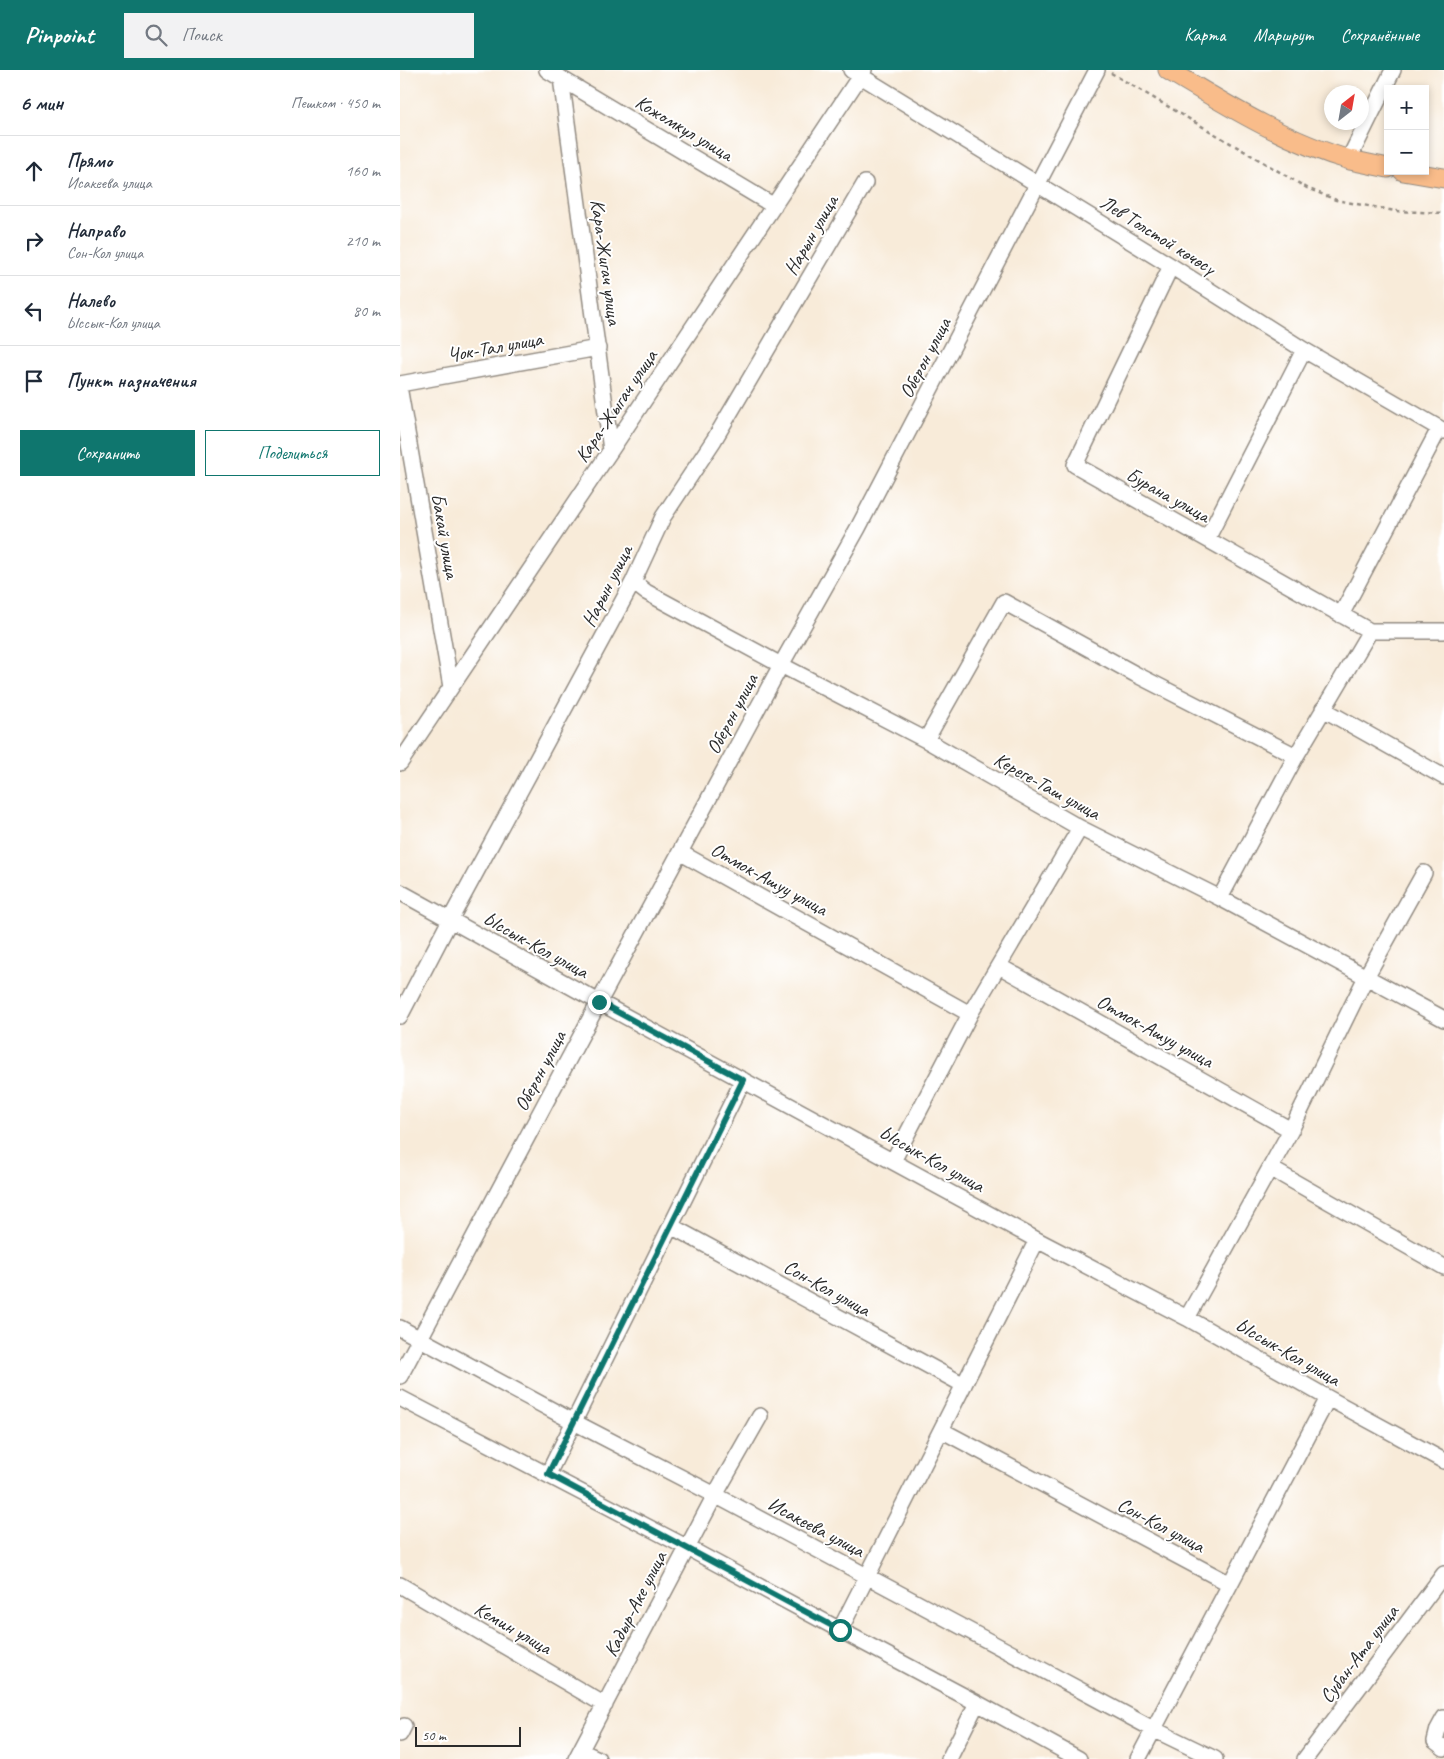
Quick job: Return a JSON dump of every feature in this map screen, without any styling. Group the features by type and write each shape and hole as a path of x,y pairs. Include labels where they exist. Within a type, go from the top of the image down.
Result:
{"main road":[{"path":"1168,70 1221,102 1312,146 1349,159 1384,167"},
{"path":"1426,175 1444,178"}],"street":[{"name":"Кожомкул улица","path":"547,70 774,206"},
{"name":"Оберон улица","path":"400,1376 781,665 858,528 1097,70"},
{"path":"1349,159 1393,70"},
{"name":"Лев Толстой көчөсү","path":"858,72 1304,350 1442,430"},
{"name":"Кара-Жыгач улица","path":"400,763 774,206 858,72"},
{"name":"Кара-Жигач улица","path":"561,78 611,450"},
{"name":"Нарын улица","path":"400,1016 450,920 634,582 663,517 714,440 865,183"},
{"name":"Бурана улица","path":"1171,266 1075,465 1370,631 1444,631"},
{"name":"Чок-Тал улица","path":"400,384 598,348"},
{"path":"1206,539 1304,350"},
{"name":"Бакай улица","path":"400,392 451,688"},
{"path":"1341,615 1442,430"},
{"name":"Кереге-Таш улица","path":"634,582 646,592 926,740 1080,828 1220,898 1444,1019"},
{"path":"926,740 1004,602 1135,674 1296,756"},
{"path":"1220,898 1296,756 1370,631"},
{"path":"1324,708 1444,777"},
{"path":"893,1161 970,1014 1080,828"},
{"name":"Отмок-Ашуу улица","path":"680,853 970,1014"},
{"path":"1187,1318 1292,1130 1366,977 1424,873"},
{"name":"Ыссык-Кол улица","path":"400,892 1037,1240 1187,1318 1444,1461"},
{"name":"Отмок-Ашуу улица","path":"999,966 1292,1130"},
{"path":"548,1474 743,1080"},
{"path":"1270,1168 1444,1267"},
{"name":"Сон-Кол улица","path":"671,1226 964,1385"},
{"path":"840,1630 1037,1240"},
{"name":"Исакеева улица","path":"400,1328 1153,1729 1215,1759"},
{"path":"400,1398 688,1548 1079,1759"},
{"path":"1138,1759 1328,1398"},
{"name":"Кадыр-Аке улица","path":"579,1755 715,1495 760,1416"},
{"name":"Сон-Кол улица","path":"941,1430 1230,1584"},
{"name":"Субан-Ата улица","path":"1305,1759 1444,1574"},
{"name":"Кемин улица","path":"400,1585 606,1705"},
{"path":"949,1759 977,1703"},
{"path":"1444,1718 1435,1740 1444,1748"},
{"path":"579,1755 598,1759"}],"path":[{"path":"1106,70 1307,188 1336,200 1395,211 1444,213"}],"route":[{"path":"599,1002 743,1080 548,1474 840,1630"}]}
